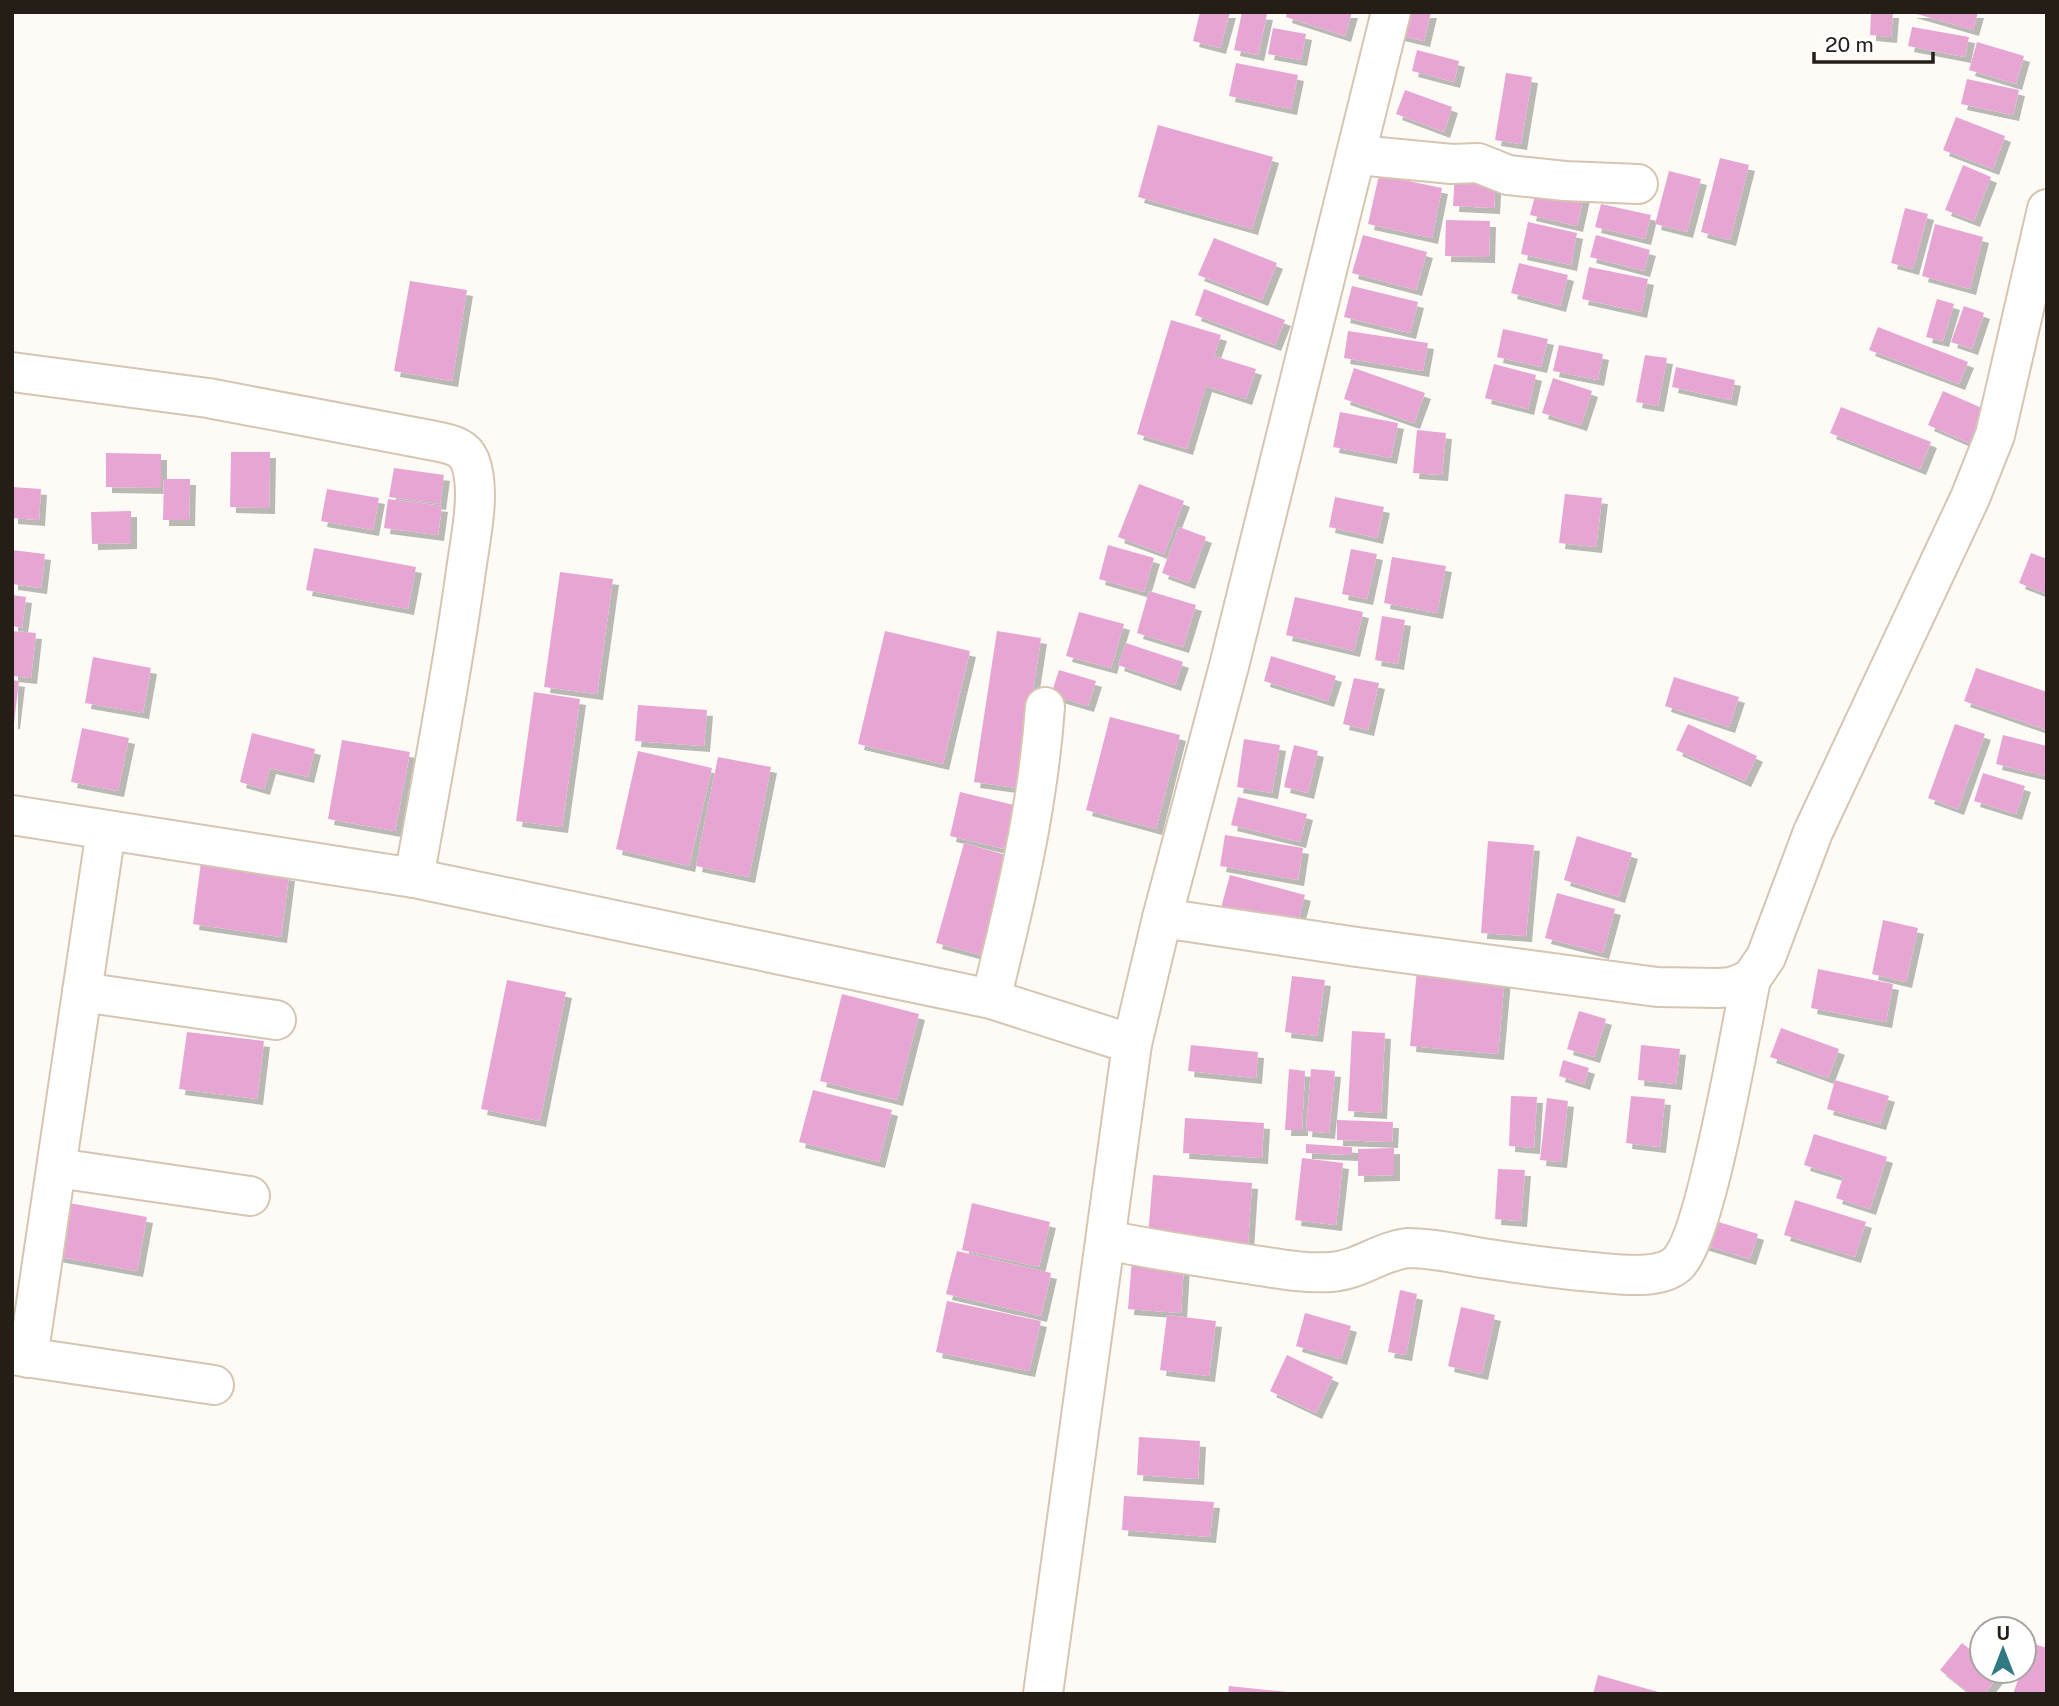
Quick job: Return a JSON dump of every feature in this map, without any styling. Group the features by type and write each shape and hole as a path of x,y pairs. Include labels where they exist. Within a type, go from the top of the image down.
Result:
{"street":[{"path":"1043,1694 1132,1044 1391,12"},
{"path":"1357,155 1452,164 1478,163 1508,175 1565,181 1638,184"},
{"path":"1106,1240 1175,1254 1299,1271 1342,1271 1393,1250 1408,1248 1605,1273 1646,1273 1671,1268 1681,1260 1699,1221 1710,1178 1751,979 1766,957 1813,832 1970,498 1995,435 2047,209"},
{"path":"12,372 208,398 435,440 466,452 473,472 474,510 452,672 414,878"},
{"path":"991,999 1031,829 1045,707"},
{"path":"12,815 414,878 991,999 1132,1044"},
{"path":"106,830 57,1168 20,1356 214,1385"},
{"path":"1162,918 1657,987 1732,987 1751,979"},
{"path":"82,992 276,1020"},
{"path":"57,1168 250,1196"}],"building":[{"path":"1200,12 1230,12 1220,48 1193,41"},
{"path":"1242,12 1267,14 1258,55 1234,50"},
{"path":"1287,12 1352,12 1345,36 1286,17"},
{"path":"1399,12 1431,12 1424,41 1394,34"},
{"path":"1871,12 1893,12 1891,37 1870,35"},
{"path":"1910,12 1978,12 1973,30"},
{"path":"1912,27 1969,37 1965,57 1908,46"},
{"path":"1273,28 1306,34 1301,60 1268,54"},
{"path":"1977,42 2024,56 2016,84 1969,70"},
{"path":"1417,50 1459,61 1454,82 1412,71"},
{"path":"1236,63 1298,75 1291,109 1229,96"},
{"path":"1506,73 1532,77 1521,144 1495,140"},
{"path":"1967,79 2019,90 2013,115 1961,104"},
{"path":"1405,90 1452,107 1444,132 1396,114"},
{"path":"1956,117 2005,136 1993,169 1943,150"},
{"path":"1158,125 1273,157 1252,229 1138,197"},
{"path":"1720,158 1749,165 1730,240 1701,232"},
{"path":"1963,165 1991,177 1974,221 1945,210"},
{"path":"1455,171 1496,174 1494,208 1453,206"},
{"path":"1669,171 1701,179 1687,232 1655,224"},
{"path":"1379,175 1442,188 1432,238 1368,224"},
{"path":"1538,184 1584,195 1577,226 1530,215"},
{"path":"1601,204 1651,215 1645,239 1595,227"},
{"path":"1905,208 1928,214 1913,269 1891,263"},
{"path":"1446,220 1490,221 1489,257 1445,256"},
{"path":"1528,222 1577,233 1571,265 1521,254"},
{"path":"1935,224 1983,237 1970,289 1922,276"},
{"path":"1363,235 1427,252 1416,290 1352,273"},
{"path":"1596,235 1650,250 1644,271 1590,257"},
{"path":"1214,238 1277,263 1262,300 1198,275"},
{"path":"1519,263 1568,275 1560,306 1511,293"},
{"path":"1589,267 1648,279 1641,312 1582,299"},
{"path":"410,281 467,290 452,381 394,371"},
{"path":"1352,286 1418,302 1410,333 1344,317"},
{"path":"1204,289 1285,320 1275,345 1195,315"},
{"path":"1937,299 1954,304 1943,341 1926,337"},
{"path":"1964,306 1984,313 1972,349 1951,342"},
{"path":"1171,320 1221,335 1214,356 1256,369 1246,399 1206,386 1187,449 1137,434"},
{"path":"1878,327 1968,362 1959,384 1869,350"},
{"path":"1503,329 1548,339 1541,367 1497,357"},
{"path":"1348,331 1428,343 1423,371 1344,358"},
{"path":"1559,345 1603,354 1598,380 1553,371"},
{"path":"1645,355 1667,358 1658,406 1636,402"},
{"path":"1494,364 1536,375 1528,409 1485,398"},
{"path":"1676,367 1735,380 1731,400 1672,387"},
{"path":"1354,368 1425,393 1414,423 1344,399"},
{"path":"1553,378 1592,391 1581,425 1542,413"},
{"path":"1943,391 1984,409 1969,443 1928,425"},
{"path":"1841,407 1931,442 1920,469 1830,433"},
{"path":"1340,412 1398,423 1391,458 1333,447"},
{"path":"1417,430 1446,433 1442,475 1413,473"},
{"path":"231,452 270,452 269,508 230,507"},
{"path":"106,453 161,454 161,488 106,487"},
{"path":"394,468 444,475 440,504 389,497"},
{"path":"164,479 190,479 189,520 163,520"},
{"path":"1139,484 1184,501 1164,554 1118,537"},
{"path":"12,487 41,489 39,520 12,518"},
{"path":"327,489 379,498 373,530 321,521"},
{"path":"1565,494 1602,498 1596,547 1559,543"},
{"path":"1335,497 1384,507 1377,538 1329,527"},
{"path":"388,499 442,506 438,535 384,528"},
{"path":"131,511 131,543 92,544 91,512"},
{"path":"1179,527 1206,537 1189,583 1162,573"},
{"path":"1108,545 1154,558 1144,592 1099,579"},
{"path":"314,548 416,567 408,609 306,590"},
{"path":"1351,549 1377,554 1367,599 1342,594"},
{"path":"12,550 45,554 41,588 12,584"},
{"path":"2031,553 2047,559 2047,594 2019,583"},
{"path":"1392,557 1446,566 1437,613 1384,603"},
{"path":"560,572 613,579 597,694 544,687"},
{"path":"1149,591 1196,605 1183,647 1137,633"},
{"path":"12,595 26,597 22,628 12,626"},
{"path":"1295,597 1363,612 1354,651 1286,635"},
{"path":"1079,612 1124,624 1111,668 1066,656"},
{"path":"1382,616 1405,620 1398,664 1375,660"},
{"path":"12,631 36,633 31,678 12,676"},
{"path":"885,631 970,651 943,764 858,744"},
{"path":"997,631 1041,638 1018,788 974,782"},
{"path":"1126,643 1183,662 1175,685 1118,665"},
{"path":"1271,656 1336,676 1328,701 1264,681"},
{"path":"93,657 151,668 143,713 85,703"},
{"path":"1976,668 2047,692 2047,730 1964,701"},
{"path":"1059,670 1096,681 1088,706 1051,695"},
{"path":"1674,677 1739,697 1729,727 1665,706"},
{"path":"1354,678 1379,683 1368,730 1343,724"},
{"path":"12,680 19,681 14,723 12,723"},
{"path":"534,692 580,699 562,827 516,821"},
{"path":"638,705 707,710 704,746 635,741"},
{"path":"1110,717 1180,735 1156,829 1086,810"},
{"path":"1688,724 1757,756 1745,781 1676,750"},
{"path":"1955,724 1985,734 1958,809 1928,798"},
{"path":"82,728 129,738 118,791 71,782"},
{"path":"252,733 315,749 308,777 270,768 264,789 240,782"},
{"path":"2003,735 2047,746 2047,776 1996,764"},
{"path":"1244,739 1280,745 1272,793 1237,787"},
{"path":"342,740 410,752 395,831 328,819"},
{"path":"1294,745 1318,751 1308,793 1284,787"},
{"path":"638,751 712,768 689,866 616,849"},
{"path":"718,757 771,767 749,877 696,866"},
{"path":"1983,773 2025,786 2016,814 1974,801"},
{"path":"960,792 1031,809 1021,853 950,836"},
{"path":"1238,797 1307,814 1300,842 1231,825"},
{"path":"1225,835 1303,848 1298,880 1220,866"},
{"path":"1577,836 1632,853 1619,897 1564,880"},
{"path":"1488,841 1534,845 1526,936 1481,933"},
{"path":"964,843 1020,859 992,958 936,943"},
{"path":"201,862 289,875 281,937 193,924"},
{"path":"1230,875 1305,895 1296,928 1221,908"},
{"path":"1557,893 1615,909 1603,953 1545,938"},
{"path":"1883,920 1918,928 1906,982 1872,974"},
{"path":"1417,969 1505,976 1498,1054 1410,1046"},
{"path":"1818,969 1893,984 1886,1022 1811,1008"},
{"path":"1292,976 1325,980 1317,1036 1285,1032"},
{"path":"507,980 566,992 540,1121 481,1109"},
{"path":"842,994 919,1014 897,1100 820,1081"},
{"path":"1579,1011 1606,1019 1594,1057 1567,1049"},
{"path":"1781,1028 1839,1049 1828,1078 1770,1057"},
{"path":"1352,1031 1385,1033 1381,1113 1348,1111"},
{"path":"187,1032 264,1041 257,1099 179,1089"},
{"path":"1191,1045 1258,1052 1256,1078 1188,1071"},
{"path":"1641,1045 1680,1049 1676,1084 1638,1080"},
{"path":"1563,1060 1589,1068 1584,1084 1559,1076"},
{"path":"1289,1069 1305,1071 1302,1130 1285,1130"},
{"path":"1311,1069 1335,1071 1329,1133 1306,1131"},
{"path":"1835,1080 1889,1096 1880,1124 1827,1109"},
{"path":"813,1090 892,1110 879,1162 799,1142"},
{"path":"1511,1096 1537,1097 1534,1148 1509,1146"},
{"path":"1631,1096 1665,1099 1660,1147 1626,1143"},
{"path":"1547,1098 1568,1101 1561,1162 1540,1160"},
{"path":"1185,1118 1264,1123 1262,1158 1183,1153"},
{"path":"1337,1120 1393,1122 1392,1142 1337,1140"},
{"path":"1814,1134 1887,1157 1870,1209 1836,1198 1843,1177 1804,1165"},
{"path":"1306,1144 1352,1147 1352,1155 1306,1153"},
{"path":"1394,1148 1394,1175 1358,1176 1358,1149"},
{"path":"1302,1158 1343,1163 1336,1225 1295,1220"},
{"path":"1498,1169 1525,1170 1521,1221 1495,1219"},
{"path":"1153,1175 1252,1183 1248,1244 1148,1236"},
{"path":"1795,1200 1866,1222 1855,1257 1784,1235"},
{"path":"58,1201 147,1217 137,1271 49,1255"},
{"path":"972,1203 1050,1222 1039,1267 962,1250"},
{"path":"1702,1217 1758,1234 1750,1259 1694,1242"},
{"path":"957,1251 1051,1273 1041,1316 946,1294"},
{"path":"1132,1259 1184,1263 1181,1313 1128,1309"},
{"path":"1400,1290 1417,1294 1406,1355 1388,1352"},
{"path":"947,1301 1041,1321 1029,1371 936,1352"},
{"path":"1461,1307 1495,1315 1482,1374 1448,1366"},
{"path":"1305,1313 1351,1326 1341,1359 1296,1346"},
{"path":"1167,1315 1216,1321 1209,1376 1160,1370"},
{"path":"1287,1355 1333,1377 1316,1413 1270,1391"},
{"path":"1139,1437 1200,1441 1198,1479 1137,1475"},
{"path":"1124,1496 1214,1502 1210,1537 1122,1530"},
{"path":"1962,1643 1968,1648 1968,1685 1991,1685 1984,1694 1970,1694 1940,1670"},
{"path":"2038,1645 2047,1648 2047,1694 2013,1694 2016,1685 2038,1685"},
{"path":"1598,1675 1662,1693 1662,1694 1593,1694"},
{"path":"1229,1686 1287,1692 1287,1694 1228,1694"}]}
